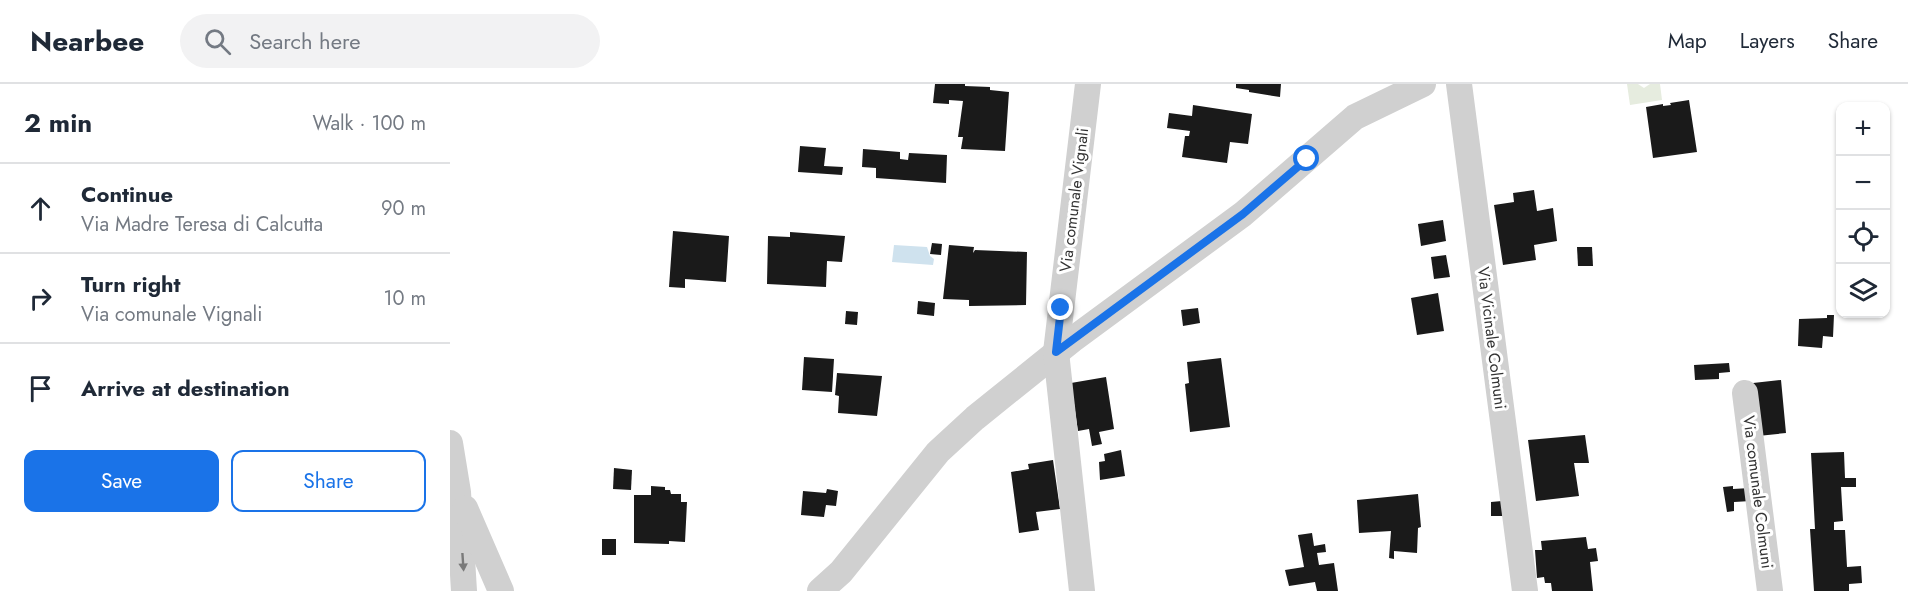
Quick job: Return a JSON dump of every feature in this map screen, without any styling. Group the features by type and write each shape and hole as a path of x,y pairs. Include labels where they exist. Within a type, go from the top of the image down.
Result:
{"street":[{"name":"Via comunale Vignali","path":"1082,591 1056,352 1088,84"},
{"path":"820,591 841,572 938,452 975,418 1056,352 1243,214 1355,117 1423,84"},
{"name":"Via Vicinale Colmuni","path":"1459,84 1525,591"},
{"name":"Via comunale Colmuni","path":"1745,393 1770,591"},
{"path":"450,443 458,492 464,591"},
{"path":"458,492 501,591"}],"shaded area":[{"path":"1627,84 1638,84 1644,88 1650,84 1660,84 1662,100 1630,105"}],"water":[{"path":"894,245 927,247 930,256 934,259 933,265 892,262"}],"building":[{"path":"935,84 965,84 965,86 990,87 990,90 1009,92 1005,151 961,149 963,137 958,137 963,101 949,100 949,104 933,103"},
{"path":"1236,84 1281,84 1280,97 1249,92 1249,90 1236,88"},
{"path":"1689,100 1697,152 1653,158 1646,107 1671,105 1670,103"},
{"path":"1193,105 1252,114 1248,144 1230,142 1227,163 1182,157 1185,136 1189,136 1190,131 1167,128 1169,113 1192,116"},
{"path":"800,146 826,148 824,166 843,167 842,175 798,172"},
{"path":"863,149 900,152 900,159 908,160 909,153 947,155 946,183 876,178 876,168 862,167"},
{"path":"1534,190 1537,211 1553,208 1557,241 1534,245 1536,260 1503,265 1494,205 1514,202 1513,193"},
{"path":"1443,220 1446,241 1421,246 1418,224"},
{"path":"673,231 729,236 726,282 685,279 685,288 669,287"},
{"path":"790,232 845,236 842,262 827,261 826,287 767,284 768,236 790,237"},
{"path":"932,243 942,244 941,255 930,254"},
{"path":"949,245 974,247 973,253 975,250 1027,252 1026,305 969,306 969,300 943,299"},
{"path":"1577,247 1592,247 1593,266 1578,266"},
{"path":"1446,255 1450,277 1434,279 1431,257"},
{"path":"1438,293 1444,331 1417,335 1411,298"},
{"path":"918,301 935,303 934,316 917,314"},
{"path":"1198,308 1200,323 1183,326 1181,310"},
{"path":"846,311 858,312 857,325 845,324"},
{"path":"1827,315 1834,315 1833,337 1823,336 1822,348 1798,346 1799,319 1827,318"},
{"path":"804,357 834,359 832,392 802,390"},
{"path":"1221,358 1230,427 1190,432 1185,384 1189,383 1187,362"},
{"path":"1729,363 1730,372 1719,373 1719,379 1695,380 1694,365"},
{"path":"837,373 882,376 877,416 838,413 839,396 835,395"},
{"path":"1106,377 1114,429 1099,432 1102,444 1092,446 1089,429 1078,431 1071,383"},
{"path":"1781,380 1786,433 1758,436 1753,383"},
{"path":"1585,435 1589,463 1574,463 1579,496 1536,501 1528,440"},
{"path":"1121,450 1125,476 1100,480 1099,462 1105,461 1104,454"},
{"path":"1844,452 1845,478 1856,478 1856,487 1841,487 1843,521 1834,522 1834,530 1845,530 1847,567 1861,566 1862,583 1849,584 1849,591 1814,591 1810,529 1815,529 1811,453"},
{"path":"1053,460 1060,509 1036,512 1039,530 1019,533 1011,472 1029,469 1028,464"},
{"path":"614,468 632,470 631,490 613,489"},
{"path":"651,486 665,487 665,490 670,490 671,494 681,494 681,502 687,502 685,542 634,543 634,495 651,495"},
{"path":"1733,486 1733,489 1750,488 1751,501 1734,502 1734,511 1727,512 1723,487"},
{"path":"827,489 838,491 836,506 826,505 824,517 801,515 803,491 826,493"},
{"path":"1418,494 1421,527 1418,528 1417,553 1394,551 1394,559 1389,558 1391,531 1359,533 1357,500"},
{"path":"1502,501 1503,516 1491,516 1491,502"},
{"path":"1312,533 1314,546 1325,544 1326,552 1317,553 1319,565 1334,563 1338,591 1317,591 1315,582 1289,586 1285,570 1304,567 1298,535"},
{"path":"1586,537 1588,549 1596,548 1598,561 1590,562 1593,591 1552,591 1551,583 1545,583 1544,577 1537,578 1535,550 1542,550 1541,541"},
{"path":"602,539 616,539 616,555 602,555"}],"route":[{"path":"1061,308 1056,352 1243,214 1307,159"}]}
